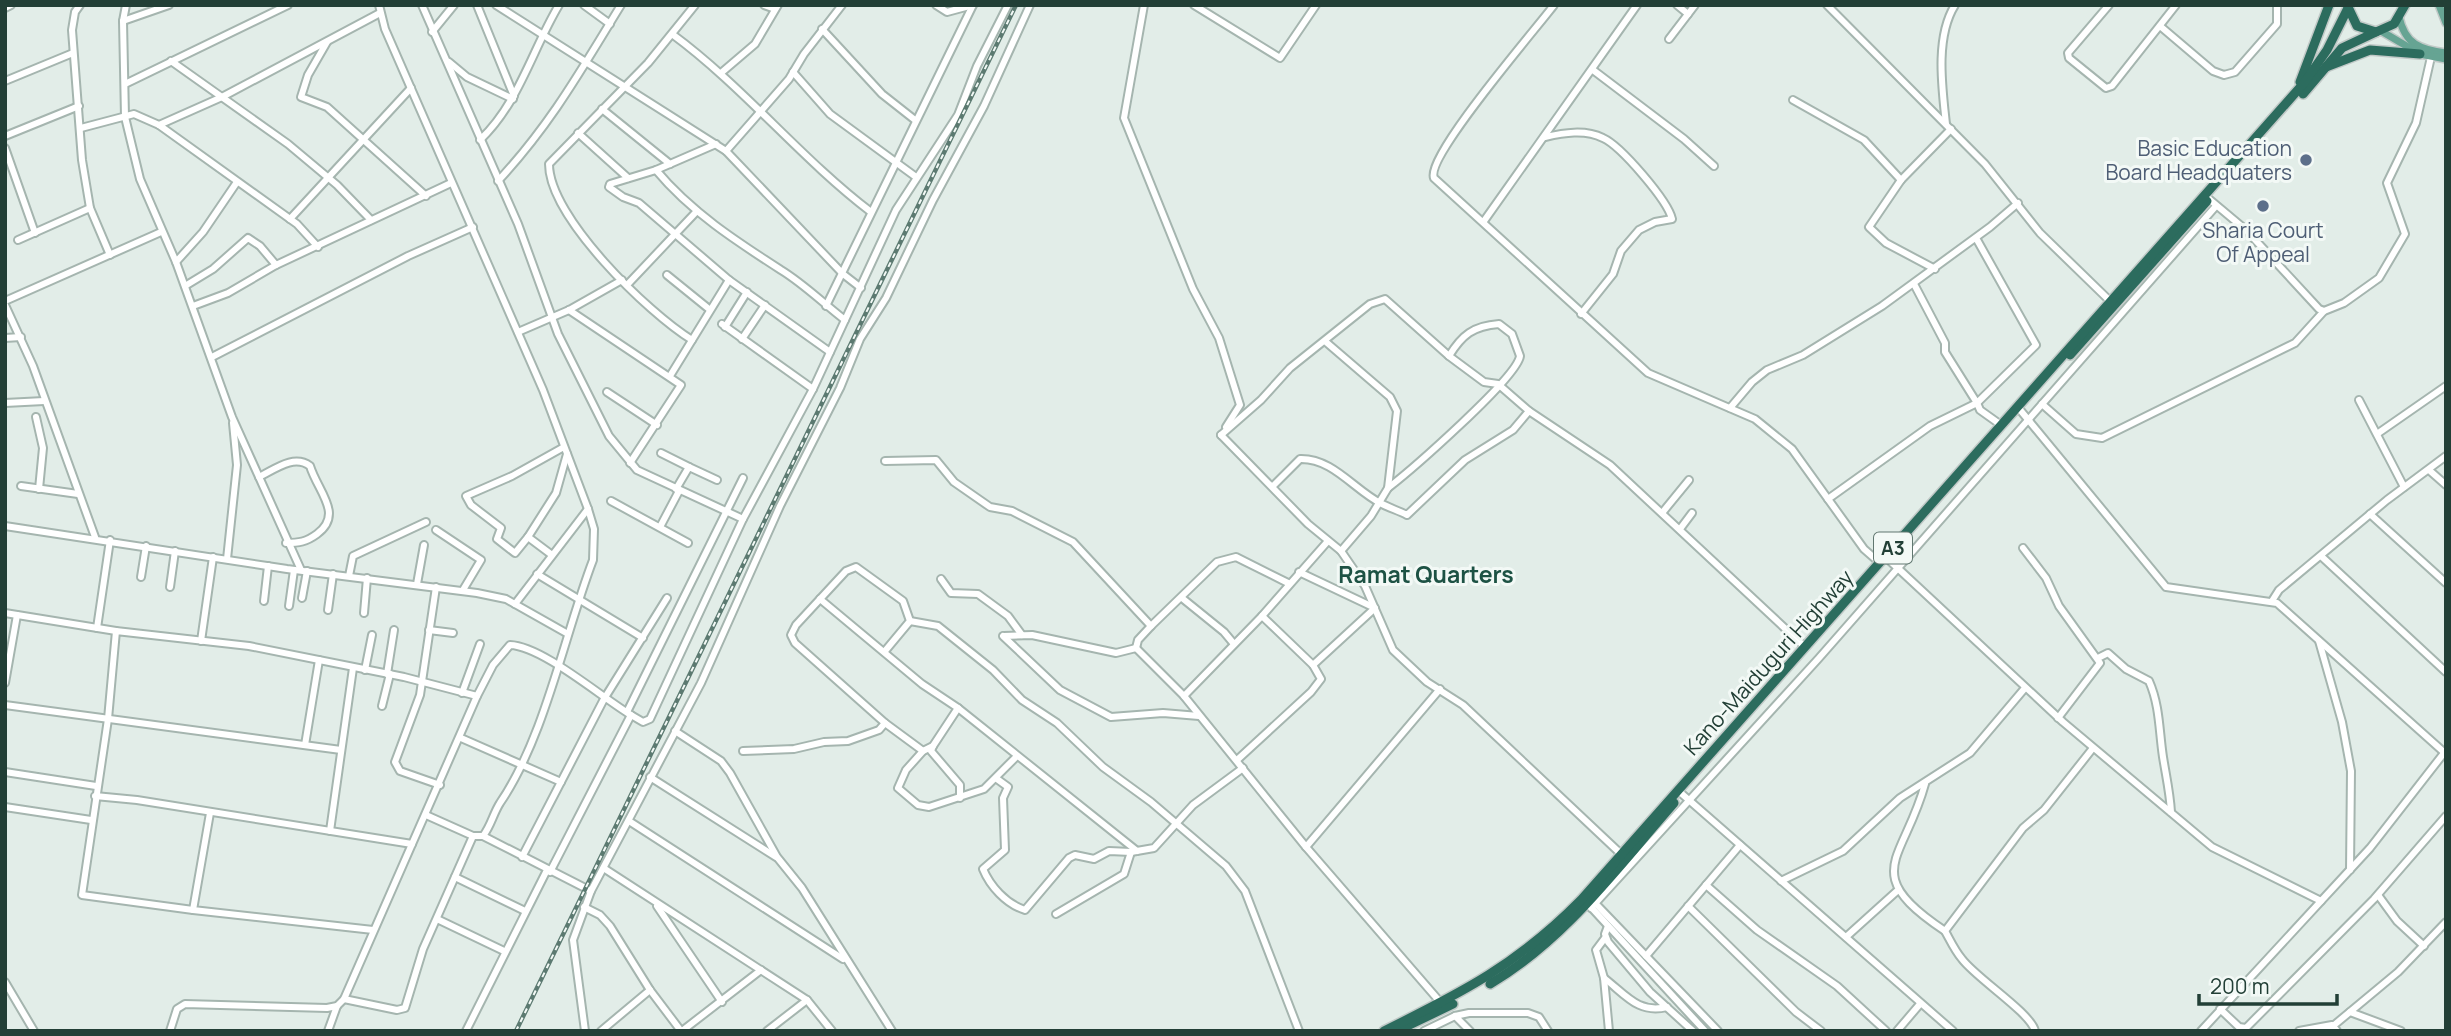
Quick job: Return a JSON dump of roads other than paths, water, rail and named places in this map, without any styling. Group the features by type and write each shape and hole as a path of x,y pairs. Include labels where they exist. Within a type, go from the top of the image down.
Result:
{"highway":[{"name":"A3","path":"2289,101 2305,73 2329,5"},
{"name":"A3","path":"2348,6 2357,26 2378,32 2395,24 2405,5"},
{"name":"Kano-Maiduguri Highway","path":"1398,1031 1509,972 1591,905 2001,425 2289,101 2321,60 2348,6"},
{"name":"Kano-Maiduguri Highway","path":"1384,1031 1479,984 1529,949 1581,900 1805,647 2021,411 2112,303 2212,202 2324,67 2353,40 2378,32"},
{"name":"A3","path":"2324,67 2370,50 2420,54"}],"main road":[{"path":"2439,5 2446,23"},
{"path":"2399,17 2403,33 2411,43 2446,54"},
{"path":"2378,32 2420,54 2446,59"}],"street":[{"path":"5,8 11,5"},
{"path":"80,5 73,20 73,52 90,208 110,255"},
{"path":"126,5 123,21 125,117 140,179 176,262 232,417 286,543 301,570 302,598"},
{"path":"123,21 169,5"},
{"path":"125,83 288,5"},
{"path":"379,5 451,183 518,332 566,450 594,529 593,560 558,664 509,793 483,836"},
{"path":"422,5 498,181 552,317 609,436 637,470 743,519"},
{"path":"432,32 454,5"},
{"path":"477,5 514,97"},
{"path":"496,5 726,151 843,274 861,288"},
{"path":"480,140 514,97 541,36 559,5"},
{"path":"584,5 610,24"},
{"path":"498,181 544,127 587,65 621,5"},
{"path":"692,340 668,323 625,283 572,224 549,170 549,164 625,87 695,5"},
{"path":"721,73 755,44 777,7 764,5"},
{"path":"726,151 793,72 842,5"},
{"path":"936,5 947,12 973,5"},
{"path":"826,306 973,5"},
{"path":"328,1031 337,1006 344,999 461,738 477,696 493,665 510,645 558,664 604,699 643,722 650,719 743,519 813,389 896,210 958,115 977,66 1008,5"},
{"path":"583,1030 573,940 584,907 701,683 780,506 840,388 860,339 886,298 933,200 967,140 1030,5"},
{"path":"1144,5 1124,118 1193,289 1219,338 1235,385 1240,405 1221,435"},
{"path":"1194,5 1280,58 1317,5"},
{"path":"1554,5 1499,72 1434,167 1434,178 1648,373 1730,408 1777,435 1792,449 1864,549 1899,568 2058,718 2212,846 2321,901"},
{"path":"1484,221 1637,5"},
{"path":"1677,5 1688,14"},
{"path":"1669,38 1695,5"},
{"path":"1827,5 1949,127 2018,204 2040,233 2112,303"},
{"path":"1949,127 1942,87 1942,33 1955,5"},
{"path":"2109,5 2068,52 2069,58 2106,88 2112,86 2176,5"},
{"path":"2160,26 2213,71 2224,75 2235,72 2277,24 2277,5"},
{"path":"159,125 222,97 380,13"},
{"path":"822,29 882,94 915,120"},
{"path":"672,34 721,73 871,212"},
{"path":"328,41 307,75 301,97 327,107 426,196"},
{"path":"5,81 73,52"},
{"path":"2042,404 2076,434 2102,438 2295,343 2324,311 2344,303 2379,278 2405,234 2387,183 2416,123 2431,57"},
{"path":"445,58 467,77 514,97"},
{"path":"171,61 288,144 329,178 372,220"},
{"path":"1593,70 1684,139 1714,166"},
{"path":"793,72 830,114 916,177"},
{"path":"290,219 411,88"},
{"path":"1793,100 1864,140 1901,180"},
{"path":"5,136 79,106"},
{"path":"602,109 670,164"},
{"path":"81,128 134,114 159,125 290,219 318,247"},
{"path":"1935,269 1885,243 1870,230 1872,222 1901,180 1949,127"},
{"path":"578,132 628,178"},
{"path":"1545,137 1569,132 1604,138 1645,176 1670,210 1672,219 1655,222 1639,230 1621,251 1613,274 1581,314"},
{"path":"716,144 609,187 623,197 639,203 729,279 830,352"},
{"path":"5,148 35,233"},
{"path":"656,170 675,193 697,211 750,252 783,271 845,320"},
{"path":"176,262 218,213 237,182"},
{"path":"193,306 228,293 276,265 451,183"},
{"path":"1953,1031 1685,797 1899,568 2212,202 2246,230 2319,309 2324,311"},
{"path":"1730,408 1752,382 1767,370 1827,341 1914,284 2018,204"},
{"path":"18,240 90,208"},
{"path":"518,332 625,283 697,211"},
{"path":"212,357 397,262 473,227"},
{"path":"94,537 5,303 161,232"},
{"path":"185,286 214,269 248,238 260,246 276,265"},
{"path":"1828,499 1930,426 1977,403 2036,345 1976,238"},
{"path":"667,275 709,309"},
{"path":"670,376 729,279"},
{"path":"1914,284 1945,343 1945,352 1980,410 2001,425"},
{"path":"747,292 724,325 813,389"},
{"path":"1221,435 1261,400 1290,368 1326,342 1370,304 1385,299 1484,383 1498,384 1529,411 1591,450 1680,529 1805,647"},
{"path":"743,339 765,305"},
{"path":"569,310 681,385 630,463"},
{"path":"1388,488 1437,448 1519,361 1518,348 1507,327 1499,324 1474,328 1460,338 1449,356"},
{"path":"5,338 20,337"},
{"path":"1326,342 1393,401 1397,411 1388,488 1380,503 1341,551"},
{"path":"2377,434 2446,386"},
{"path":"607,392 657,425"},
{"path":"2359,400 2404,487"},
{"path":"5,403 44,401"},
{"path":"1273,486 1300,458 1311,458 1380,503 1411,514 1444,477 1465,460 1513,430 1529,411"},
{"path":"2021,411 2165,587 2272,601 2445,753 2350,870 2201,1031"},
{"path":"36,417 43,448 39,489"},
{"path":"227,559 237,465 232,417"},
{"path":"1221,435 1308,524 1341,551 1365,586 1393,650 1462,705 1621,854"},
{"path":"566,450 556,493 515,553 497,539 501,528 471,505 466,496 566,450"},
{"path":"660,453 717,480"},
{"path":"2272,601 2279,590 2370,514 2446,456"},
{"path":"885,461 936,460 954,482 990,507 1012,511 1073,542 1151,626"},
{"path":"259,477 291,461 304,462 310,466 330,511 330,520 326,527 302,543 286,543"},
{"path":"660,527 689,467"},
{"path":"2429,470 2446,485"},
{"path":"466,1031 504,951 629,714 743,478"},
{"path":"1662,513 1689,480"},
{"path":"21,486 78,494"},
{"path":"611,501 688,543"},
{"path":"515,604 588,509"},
{"path":"1680,529 1692,513"},
{"path":"2370,514 2446,583"},
{"path":"349,576 353,556 426,522"},
{"path":"5,526 94,537 268,566 463,590 515,604 568,634"},
{"path":"436,530 481,560 463,590"},
{"path":"528,537 552,555"},
{"path":"97,628 110,540"},
{"path":"1184,696 1262,616 1288,583 1328,541"},
{"path":"417,584 424,545"},
{"path":"141,577 146,546"},
{"path":"2023,548 2046,578 2059,606 2098,658 2095,672 2058,718"},
{"path":"170,587 175,551"},
{"path":"2321,556 2446,672"},
{"path":"201,641 213,557"},
{"path":"1136,648 1138,640 1151,626 1217,562 1236,557 1288,583"},
{"path":"264,601 268,566"},
{"path":"910,621 903,601 856,568 846,571 796,625 791,635 794,643 885,723 923,751"},
{"path":"289,606 301,570"},
{"path":"1299,572 1375,608"},
{"path":"328,610 333,574"},
{"path":"537,574 643,638"},
{"path":"363,613 367,578"},
{"path":"941,579 951,593 978,594 1008,616 1022,635"},
{"path":"436,587 422,682 395,762 400,771 440,785"},
{"path":"522,857 604,699 667,598"},
{"path":"1182,598 1224,632 1234,644"},
{"path":"820,599 922,684 958,708 1134,851"},
{"path":"1313,665 1375,608"},
{"path":"5,613 319,660 477,696"},
{"path":"5,684 17,615"},
{"path":"1237,760 1311,692 1321,679 1313,665 1262,616"},
{"path":"884,651 910,621"},
{"path":"910,621 938,626 993,670 1022,700 1057,723 1103,767 1175,822 1226,866 1245,891 1299,1031"},
{"path":"382,706 394,630"},
{"path":"429,630 453,633"},
{"path":"116,631 108,719 82,895 373,930"},
{"path":"365,670 372,635"},
{"path":"1136,648 1116,653 1056,639 1003,636 1060,690 1111,718 1184,713 1199,716"},
{"path":"2319,641 2342,723 2351,771 2350,870"},
{"path":"462,693 480,644"},
{"path":"1136,648 1184,696 1306,847 1441,1003"},
{"path":"2098,658 2108,653 2126,669 2149,681 2162,731 2162,754 2171,812"},
{"path":"305,746 319,660"},
{"path":"330,831 354,668"},
{"path":"1781,881 1843,851 1900,798 1970,753 2025,688"},
{"path":"1306,847 1440,689"},
{"path":"5,705 341,750"},
{"path":"958,708 931,751 960,785 960,798"},
{"path":"743,751 794,749 824,742 848,741 879,730 885,723"},
{"path":"675,731 721,761 777,858 802,888 892,1031"},
{"path":"461,738 561,782"},
{"path":"933,746 923,751 906,770 898,788 900,792 925,807 984,789 1016,757"},
{"path":"1945,931 2023,828 2044,810 2093,748"},
{"path":"996,779 1008,788 1003,797 1005,850 983,869 993,887 1018,908 1025,910 1069,858 1075,855 1094,859 1109,851 1153,848 1175,822 1243,768"},
{"path":"5,772 96,786"},
{"path":"650,777 777,858"},
{"path":"1925,784 1894,867 1893,881 1897,891 1945,931 1962,960 1992,990 2030,1020 2035,1031"},
{"path":"95,796 137,800 412,844"},
{"path":"5,807 91,820"},
{"path":"193,910 210,813"},
{"path":"426,814 472,836 483,836 591,891"},
{"path":"2220,1009 2239,1027 2246,1028 2378,895 2446,816"},
{"path":"629,821 830,953 845,960"},
{"path":"344,999 397,1010 405,1009 423,949 472,836"},
{"path":"1646,956 1740,845"},
{"path":"1056,914 1125,874 1134,851"},
{"path":"605,869 807,1000 832,1031"},
{"path":"455,877 525,911"},
{"path":"1706,885 1757,930 1837,986 1886,1031"},
{"path":"1846,937 1897,891"},
{"path":"2378,895 2397,921 2424,946"},
{"path":"653,901 722,1002"},
{"path":"1591,905 1705,1031"},
{"path":"1591,905 1646,956 1718,1031"},
{"path":"1688,906 1796,1012 1821,1031"},
{"path":"584,907 600,915 610,926 650,990 681,1031 761,970"},
{"path":"437,919 504,951"},
{"path":"2300,1031 2332,1029 2424,946 2446,922"},
{"path":"1608,926 1605,938 1596,950 1604,978 1609,1031"},
{"path":"1605,938 1650,992 1693,1031"},
{"path":"1604,978 1642,1008 1652,1011 1667,1007"},
{"path":"5,982 34,1031"},
{"path":"601,1031 650,990"},
{"path":"767,1031 807,1000"},
{"path":"170,1031 177,1009 185,1004 337,1006"},
{"path":"1897,1031 1920,1004"},
{"path":"2350,1012 2401,1031"},
{"path":"1424,1031 1455,1016 1533,1014 1539,1017 1548,1031"},
{"path":"1455,1016 1470,1031"}],"railway":[{"path":"516,1031 1016,5"}],"place":[{"name":"Basic Education Board Headquaters","path":"2306,160"},
{"name":"Sharia Court Of Appeal","path":"2263,206"}],"district":[{"name":"Ramat Quarters","path":"1426,574"}]}
